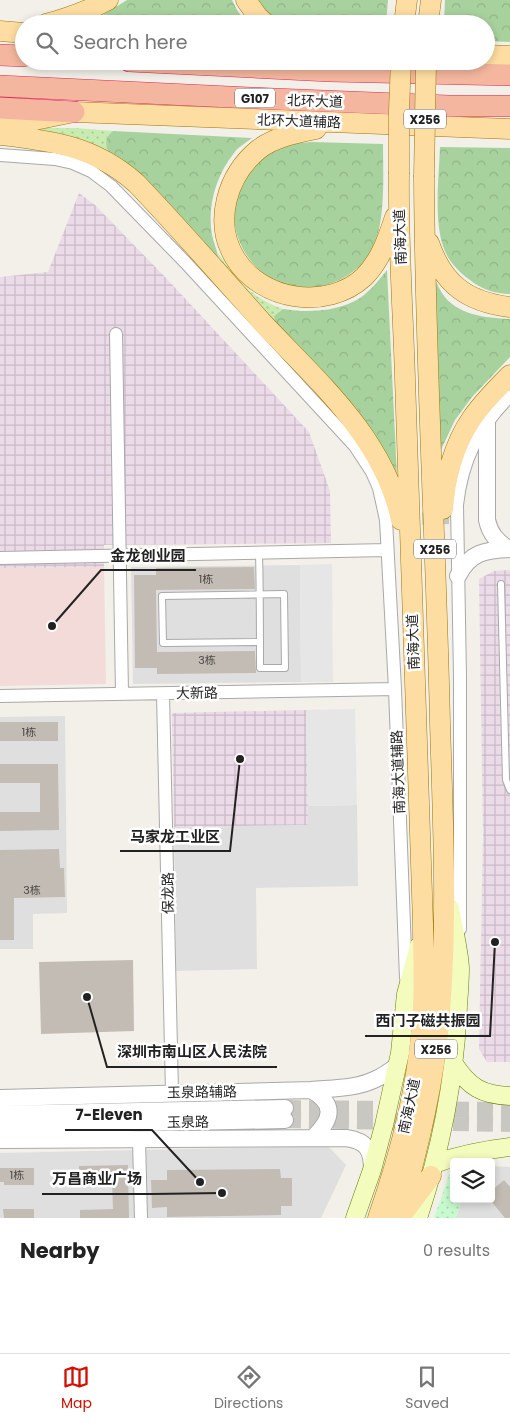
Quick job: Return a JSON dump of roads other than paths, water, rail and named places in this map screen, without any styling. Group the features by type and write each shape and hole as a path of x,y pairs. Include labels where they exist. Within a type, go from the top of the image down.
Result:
{"highway":[{"path":"0,55 15,56"},
{"name":"G107","path":"308,70 343,70"},
{"name":"北环大道","path":"0,86 448,106 510,106"},
{"path":"0,108 74,112"}],"main road":[{"path":"77,15 108,0"},
{"path":"246,0 257,15"},
{"path":"405,15 407,0"},
{"path":"429,15 430,0"},
{"path":"2,31 15,29"},
{"path":"2,31 15,32"},
{"name":"南海大道","path":"378,1218 402,1140 411,1100 422,1014 423,924 410,584 399,208 401,70"},
{"name":"南海大道","path":"398,1218 419,1143 435,1057 442,977 444,876 437,583 427,353 424,177 426,70"},
{"name":"北环大道辅路","path":"0,127 74,112 510,130"},
{"path":"360,123 292,134 275,140 260,149 237,174 228,193 224,210 224,227 228,244 235,259 260,283 290,296 306,298 322,296 353,285 375,264 384,248 399,208"},
{"path":"0,135 55,142 81,150 121,169 333,397 370,444 387,476 401,517 410,584"},
{"path":"425,222 438,265 454,285 482,301 498,306 510,307"},
{"path":"437,583 446,482 456,449 471,419 510,374"},
{"path":"418,1218 433,1170 443,1128 454,1064 458,1022 460,967 444,876"},
{"path":"355,1218 372,1170 398,1065 406,994 416,962 423,924"},
{"path":"454,1064 464,1078 474,1087 486,1092 510,1096"},
{"path":"398,1218 433,1170 452,1158 510,1147"}],"street":[{"name":"南海大道辅路","path":"0,155 55,159 72,163 91,171 111,186 185,262 365,459 379,488 390,520 387,550 395,689 406,994"},
{"path":"116,334 122,694"},
{"path":"460,967 460,677 458,550 453,518 459,489 472,447 487,422 510,396"},
{"path":"487,422 487,520 492,534 498,542 509,549"},
{"path":"458,576 467,562 474,556 489,551 509,549"},
{"path":"0,558 387,550"},
{"name":"大新路","path":"0,696 395,689"},
{"name":"保龙路","path":"163,694 172,1093"},
{"name":"玉泉路辅路","path":"0,1098 346,1088 380,1078 398,1065"},
{"path":"311,1090 325,1100 328,1106 328,1115 325,1123 314,1137"},
{"name":"玉泉路","path":"0,1114 286,1114 0,1126"},
{"path":"0,1140 346,1138 362,1142 367,1147 372,1170"},
{"path":"139,1140 141,1218"}],"lane":[{"path":"259,553 260,595 260,642 260,668 285,668 284,594 260,595 162,596 163,643 260,642"},
{"path":"501,584 506,780 510,790"}],"tunnel":[{"path":"404,519 449,518"},
{"path":"285,1108 510,1110"},
{"path":"285,1120 510,1124"}],"place":[{"name":"金龙创业园","path":"52,626"},
{"name":"马家龙工业区","path":"240,759"},
{"name":"西门子磁共振园","path":"495,942"},
{"name":"深圳市南山区人民法院","path":"87,997"},
{"name":"7-Eleven","path":"200,1182"},
{"name":"万昌商业广场","path":"222,1193"}]}
